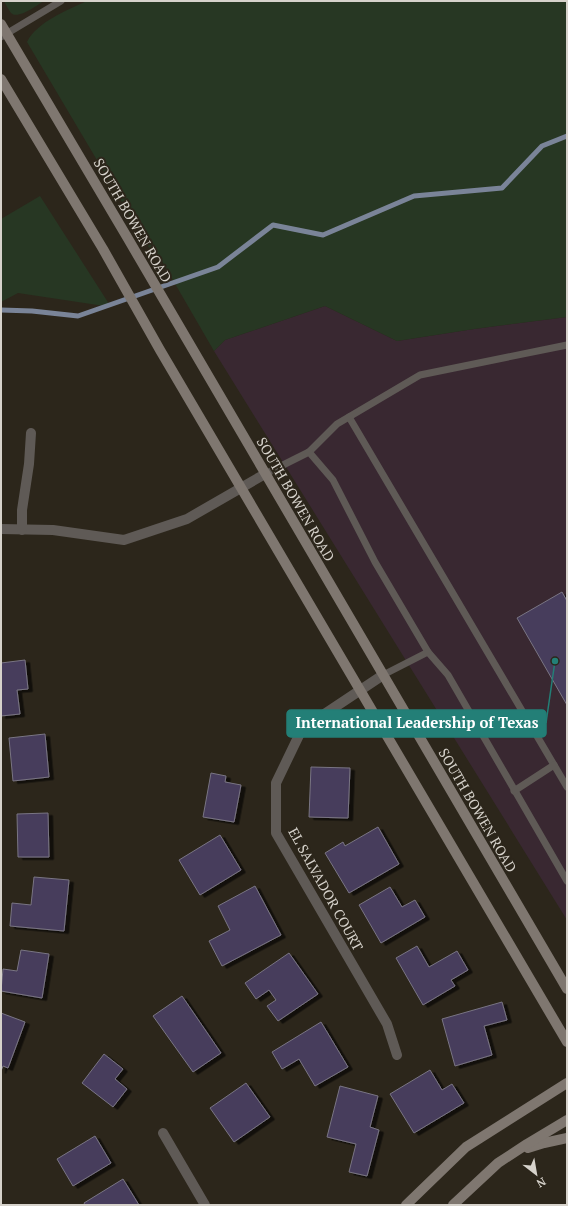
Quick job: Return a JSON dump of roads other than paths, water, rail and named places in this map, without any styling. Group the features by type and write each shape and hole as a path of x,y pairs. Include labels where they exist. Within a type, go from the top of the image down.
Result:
{"main road":[{"name":"SOUTH BOWEN ROAD","path":"1,24 4,35 127,237 567,989"},
{"path":"1,79 103,250 160,350 567,1042"},
{"path":"406,1205 466,1147 567,1083"},
{"path":"452,1205 498,1163 567,1120"},
{"path":"515,1152 567,1138"}],"street":[{"path":"22,530 22,510 29,464 31,433"},
{"path":"1,529 53,530 124,540 187,519 265,474"},
{"name":"EL SALVADOR COURT","path":"383,675 302,729 276,783 276,833 387,1024 397,1054"},
{"path":"163,1133 206,1205"}],"lane":[{"path":"4,35 61,1"},
{"path":"265,474 310,452 337,424 420,375 567,345"},
{"path":"349,417 567,787"},
{"path":"310,452 333,480 375,562 428,652 448,675 567,881"},
{"path":"383,675 428,652"},
{"path":"514,791 554,766"}],"waterway":[{"path":"1,310 32,311 78,316 218,267 273,225 323,235 414,196 502,188 542,146 567,136"}],"place":[{"name":"International Leadership of Texas","path":"555,661"}]}
